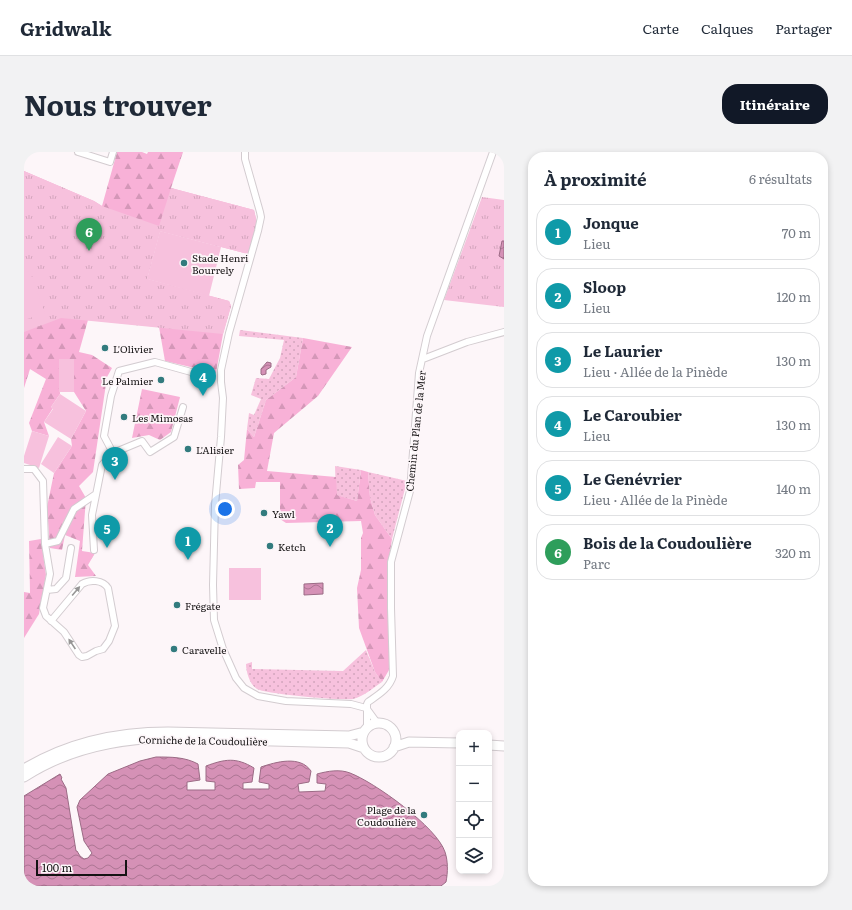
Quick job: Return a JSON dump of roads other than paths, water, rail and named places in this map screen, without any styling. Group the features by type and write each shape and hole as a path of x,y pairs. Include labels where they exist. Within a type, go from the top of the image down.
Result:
{"main road":[{"path":"375,724 380,724 389,727 394,734 396,741 394,748 390,753 382,757 371,755 364,748 362,740 366,731 375,724"},
{"name":"Corniche de la Coudoulière","path":"24,769 47,756 68,747 120,734 168,732 349,736 366,731"},
{"path":"394,734 409,742"},
{"name":"Corniche de la Coudoulière","path":"24,777 49,763 89,747 135,739 166,738 349,743 364,748"},
{"path":"394,748 409,742 456,743"},
{"path":"492,745 504,746"}],"street":[{"path":"78,152 110,162 112,152"},
{"path":"245,152 245,159 261,216 229,333 221,370 223,398 220,457 215,504 213,585 214,620 223,649 236,678 244,688 258,696 286,701 350,704 366,708 380,724"},
{"name":"Chemin du Plan de la Mer","path":"366,708 368,702 386,688 391,682 393,676 391,608 392,562 410,490 420,373 427,336 493,152"},
{"path":"423,359 467,342 504,332"},
{"path":"114,453 104,436 111,396 119,371 155,362 202,375"},
{"path":"94,550 92,516 102,465 114,453 142,441 150,452 174,437 183,407"},
{"path":"24,470 34,469 43,481 45,544 50,574 44,611 46,616 51,621 64,632 79,655 82,657 103,649 109,641 115,626 110,594 107,586 101,582 88,581 85,583 51,621"},
{"path":"45,544 58,541 74,508 96,494"},
{"path":"47,590 56,589 66,578 71,548"},
{"path":"366,708 366,731"}],"water":[{"path":"502,241 504,241 504,259 499,256"},
{"path":"267,362 271,363 271,367 266,370 266,374 262,375 261,369"},
{"path":"323,583 323,594 304,595 304,584"},
{"path":"156,757 173,757 198,764 200,780 187,782 187,790 215,790 215,782 206,781 206,766 230,760 248,764 254,768 252,782 243,783 243,789 269,789 269,784 259,782 261,767 274,763 294,761 301,763 311,771 309,782 298,784 299,792 325,791 326,784 317,783 317,774 334,771 350,773 361,778 404,806 430,830 440,842 445,852 447,859 446,882 441,886 24,886 24,796 60,774 66,788 76,851 84,859 88,858 92,853 84,841 77,807 80,800 108,774 140,761"}],"place":[{"name":"Bois de la Coudoulière","path":"89,251"},
{"name":"Stade Henri Bourrely","path":"184,263"},
{"name":"L'Olivier","path":"105,348"},
{"name":"Le Palmier","path":"161,380"},
{"name":"Le Caroubier","path":"203,396"},
{"name":"Les Mimosas","path":"124,417"},
{"name":"L'Alisier","path":"188,449"},
{"name":"Le Laurier","path":"115,480"},
{"name":"Yawl","path":"264,513"},
{"name":"Ketch","path":"270,546"},
{"name":"Sloop","path":"330,547"},
{"name":"Le Genévrier","path":"107,548"},
{"name":"Jonque","path":"188,560"},
{"name":"Frégate","path":"177,605"},
{"name":"Caravelle","path":"174,649"},
{"name":"Plage de la Coudoulière","path":"424,815"}]}
